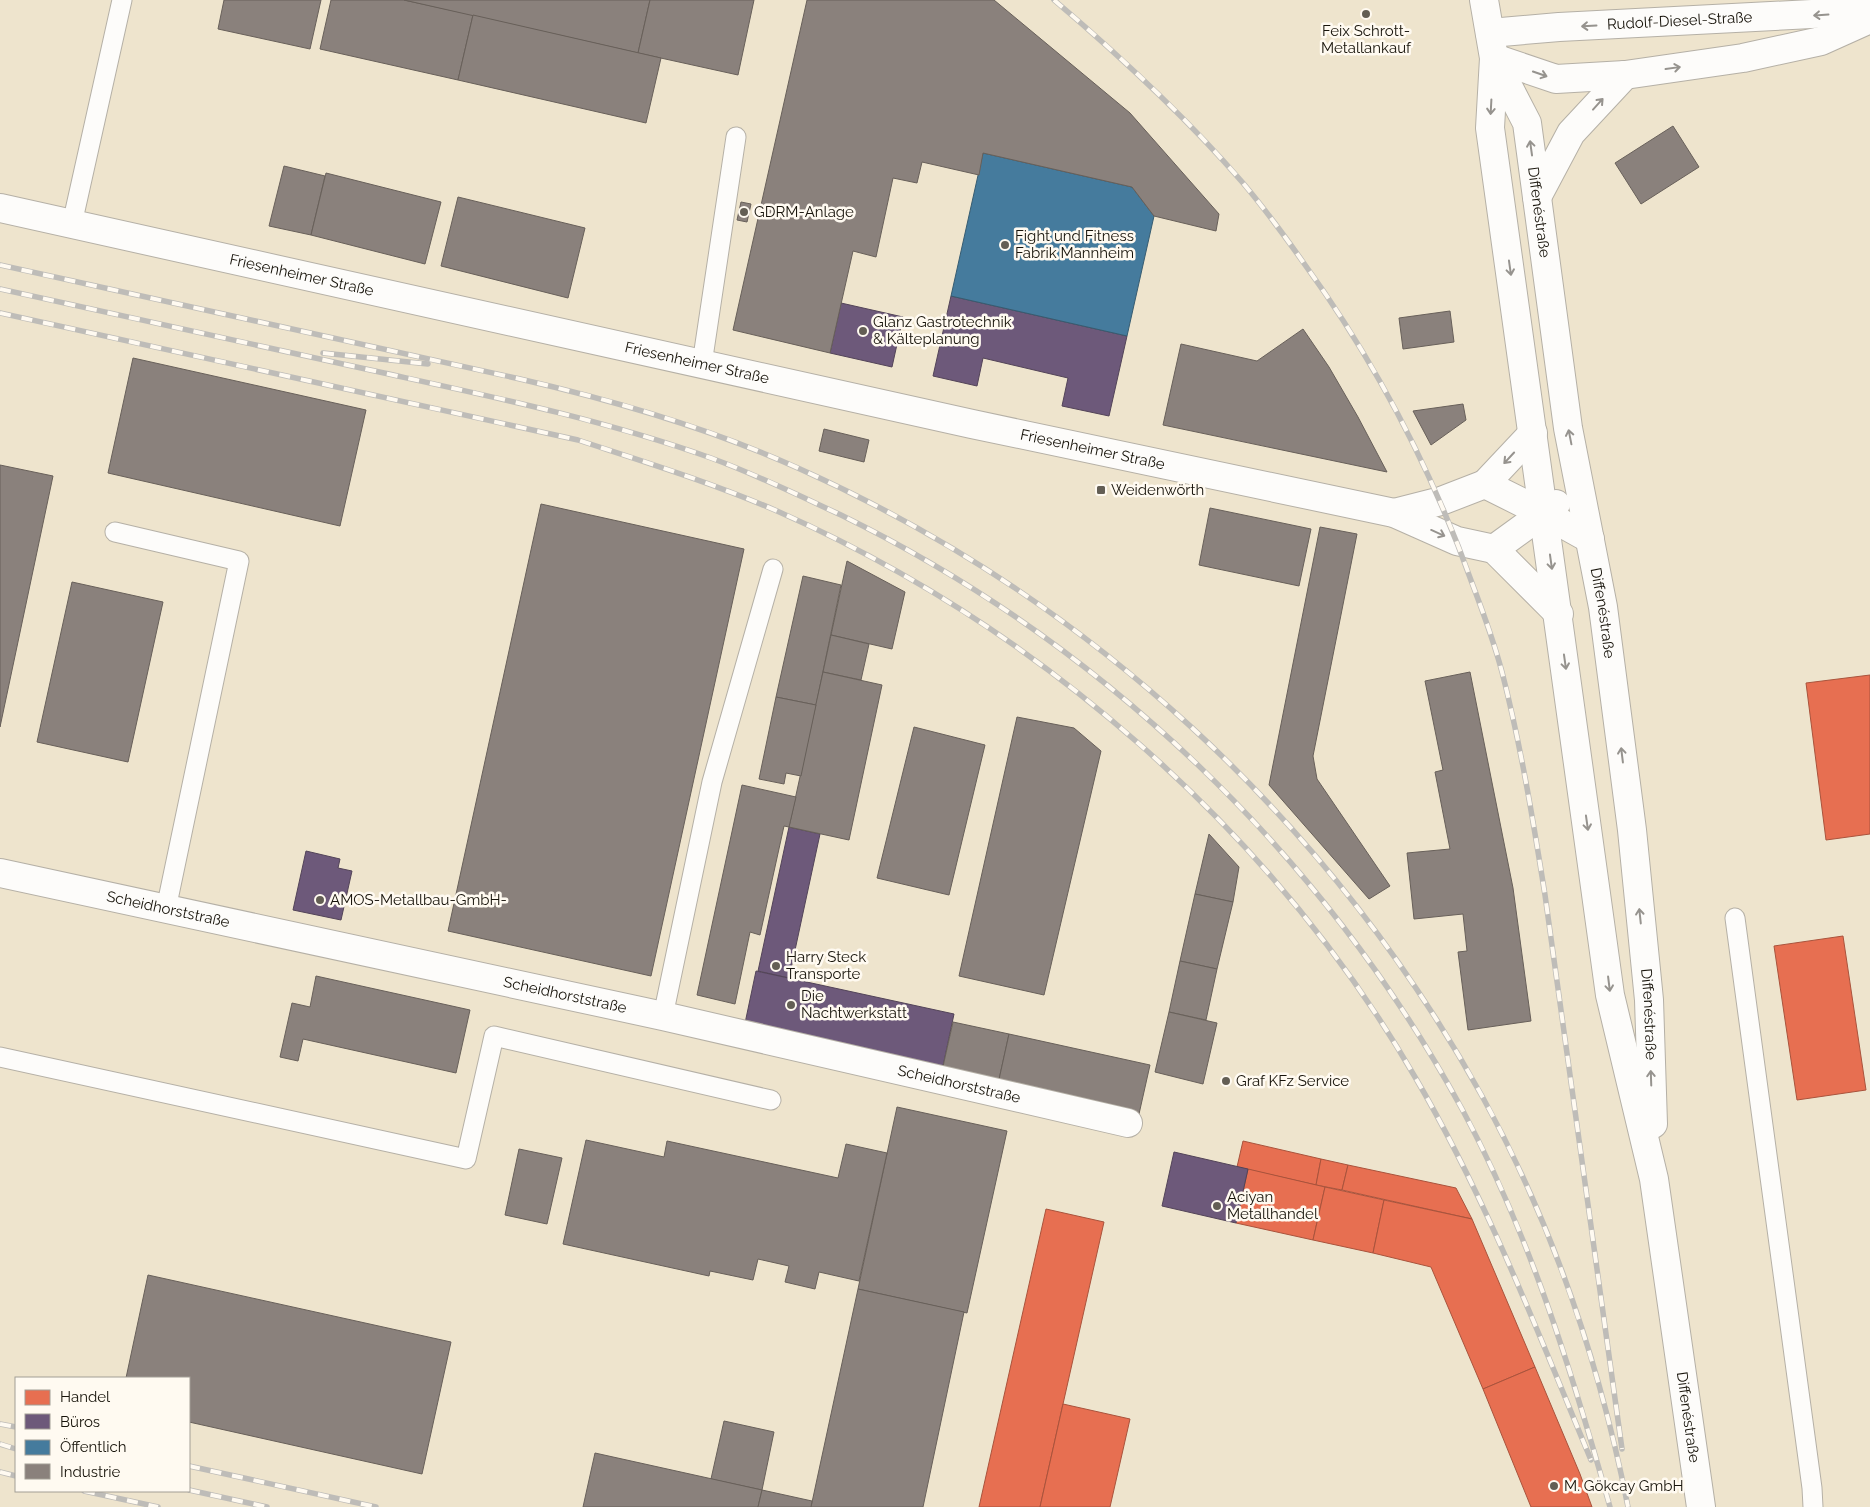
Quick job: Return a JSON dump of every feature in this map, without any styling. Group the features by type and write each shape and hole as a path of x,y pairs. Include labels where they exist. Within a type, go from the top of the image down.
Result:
{"street":[{"name":"Diffenéstraße","path":"1484,0 1492,45 1490,128 1545,514 1610,995 1654,1179 1701,1507"},
{"name":"Rudolf-Diesel-Straße","path":"1492,45 1559,27 1870,11"},
{"path":"1492,45 1556,80 1625,74 1742,58 1821,41 1870,20"},
{"name":"Diffenéstraße","path":"1492,45 1527,123 1568,428 1603,607 1632,830 1648,991 1654,1179"},
{"path":"1537,197 1572,133 1625,74"},
{"name":"Friesenheimer Straße","path":"0,208 972,424 1394,513 1457,541 1494,549"},
{"path":"1533,433 1485,484 1590,539"},
{"name":"Friesenheimer Straße","path":"1394,513 1441,501 1485,484"},
{"path":"1558,614 1494,549 1545,514 1579,484"},
{"name":"Scheidhorststraße","path":"0,873 663,1016 1128,1123"}],"lane":[{"path":"72,224 122,0"},
{"path":"702,364 736,137"},
{"path":"115,532 239,561 166,909"},
{"path":"663,1016 712,782 773,569"},
{"path":"1735,918 1813,1507"},
{"path":"0,1057 466,1159 494,1036 771,1100"}],"shaded area":[{"path":"0,0 1870,0 1870,1507 0,1507"}],"building: Handel":[{"path":"1870,675 1870,834 1826,840 1806,683"},
{"path":"1843,936 1866,1090 1797,1100 1774,946"},
{"path":"1243,1141 1321,1159 1316,1185 1237,1167"},
{"path":"1321,1159 1348,1165 1342,1190 1316,1185"},
{"path":"1348,1165 1456,1188 1472,1219 1342,1190"},
{"path":"1248,1169 1325,1187 1313,1240 1236,1223"},
{"path":"1325,1187 1384,1200 1373,1253 1313,1240"},
{"path":"1384,1200 1472,1219 1535,1367 1483,1389 1431,1267 1373,1253"},
{"path":"1046,1209 1104,1222 1040,1507 979,1507"},
{"path":"1535,1367 1592,1507 1531,1507 1483,1389"},
{"path":"1063,1404 1130,1419 1110,1507 1040,1507"}],"building: Büros":[{"path":"951,296 1127,336 1109,416 1062,406 1068,378 983,358 977,386 933,376"},
{"path":"841,303 903,317 892,367 830,353"},
{"path":"789,827 820,834 789,978 758,971"},
{"path":"306,851 340,859 338,868 352,871 341,920 293,910"},
{"path":"756,971 954,1014 942,1071 744,1028"},
{"path":"1174,1152 1248,1169 1236,1223 1162,1206"}],"building: Öffentlich":[{"path":"983,153 1132,187 1154,216 1127,336 951,296"}],"building: Industrie":[{"path":"224,0 321,0 310,49 218,29"},
{"path":"331,0 404,0 473,15 458,80 320,49"},
{"path":"404,0 650,0 638,53"},
{"path":"650,0 754,0 738,75 638,53"},
{"path":"807,0 994,0 1130,113 1219,214 1216,231 1154,216 1132,187 983,153 979,175 922,162 917,183 893,178 876,257 853,251 830,353 733,330"},
{"path":"473,15 661,58 646,123 458,80"},
{"path":"1673,126 1699,167 1641,204 1615,163"},
{"path":"284,166 325,176 311,235 269,226"},
{"path":"326,173 441,202 425,264 311,235"},
{"path":"458,197 585,228 568,298 441,266"},
{"name":"GDRM-Anlage","path":"741,202 751,204 747,222 737,220"},
{"path":"1450,311 1454,342 1403,349 1399,318"},
{"path":"1303,329 1329,367 1387,472 1163,425 1181,344 1257,361"},
{"path":"133,358 366,410 340,526 108,473"},
{"path":"1463,404 1466,420 1431,445 1413,411"},
{"path":"824,429 869,440 864,462 819,451"},
{"path":"0,465 53,476 0,727"},
{"path":"541,504 744,549 651,976 448,931"},
{"path":"1210,508 1311,529 1299,586 1199,565"},
{"path":"1320,527 1357,534 1313,756 1317,779 1390,886 1369,899 1269,785"},
{"path":"847,561 905,592 892,649 831,635"},
{"path":"803,576 841,585 816,705 776,697"},
{"path":"72,582 163,602 128,762 37,742"},
{"path":"831,635 869,644 861,680 823,672"},
{"path":"823,672 882,685 849,840 789,827"},
{"path":"1470,672 1513,888 1531,1021 1468,1030 1458,952 1467,951 1463,914 1414,919 1407,853 1450,849 1435,772 1443,770 1425,681"},
{"path":"776,697 816,705 801,776 786,773 784,784 759,779"},
{"path":"1017,717 1074,728 1101,751 1044,995 959,976"},
{"path":"914,727 985,745 949,895 877,878"},
{"path":"742,785 796,797 789,827 784,826 760,935 750,932 735,1004 697,995"},
{"path":"1209,834 1239,867 1233,902 1195,894"},
{"path":"1195,894 1233,902 1217,969 1180,961"},
{"path":"1180,961 1217,969 1206,1020 1169,1012"},
{"path":"316,976 470,1010 456,1073 303,1039 298,1061 280,1057 292,1003 310,1007"},
{"path":"1169,1012 1217,1023 1203,1084 1155,1072"},
{"path":"953,1022 1009,1034 998,1084 942,1071"},
{"path":"1009,1034 1150,1065 1139,1114 998,1084"},
{"path":"897,1107 1007,1131 967,1313 858,1289"},
{"path":"586,1140 664,1157 667,1141 838,1178 846,1144 887,1153 859,1281 819,1272 815,1289 785,1282 789,1266 758,1259 753,1280 710,1271 709,1276 563,1244"},
{"path":"519,1149 562,1158 547,1224 505,1215"},
{"path":"148,1275 451,1342 422,1474 190,1422 190,1377 126,1377"},
{"path":"858,1289 964,1312 923,1507 811,1507"},
{"path":"724,1421 774,1432 762,1490 711,1479"},
{"path":"595,1453 762,1490 758,1507 583,1507"},
{"path":"762,1490 812,1501 811,1507 758,1507"}],"railway":[{"path":"1054,0 1128,65 1175,111 1221,158 1259,202 1329,299 1377,377 1419,457 1456,540 1499,661 1526,783 1545,895 1622,1449"},
{"path":"0,265 520,379 627,406 697,428 800,469 906,522 1007,583 1102,651 1192,727 1275,810 1351,900 1421,995 1482,1096 1507,1144 1552,1244 1588,1348 1617,1454 1628,1507"},
{"path":"0,289 508,400 671,444 744,471 841,515 937,567 1029,626 1116,692 1197,764 1273,843 1343,927 1406,1016 1462,1109 1508,1205 1547,1304 1564,1354 1610,1507"},
{"path":"0,313 578,440 679,473 777,511 873,558 966,613 1055,675 1140,744 1219,820 1292,901 1357,986 1415,1077 1465,1170 1509,1265 1591,1460"},
{"path":"323,353 428,364"},
{"path":"0,1424 15,1427"},
{"path":"0,1444 15,1449"},
{"path":"190,1466 376,1507"},
{"path":"0,1472 15,1476"},
{"path":"190,1490 267,1507"},
{"path":"89,1492 158,1507"}],"place":[{"name":"Feix Schrott- Metallankauf","path":"1366,14"},
{"name":"GDRM-Anlage","path":"744,212"},
{"name":"Fight und Fitness Fabrik Mannheim","path":"1005,245"},
{"name":"Glanz Gastrotechnik & Kälteplanung","path":"863,331"},
{"name":"Weidenwörth","path":"1101,490"},
{"name":"AMOS-Metallbau-GmbH-","path":"320,900"},
{"name":"Harry Steck Transporte","path":"776,966"},
{"name":"Die Nachtwerkstatt","path":"791,1005"},
{"name":"Graf KFz Service","path":"1226,1081"},
{"name":"Aciyan Metallhandel","path":"1217,1206"},
{"name":"M. Gökcay GmbH","path":"1554,1486"}]}
